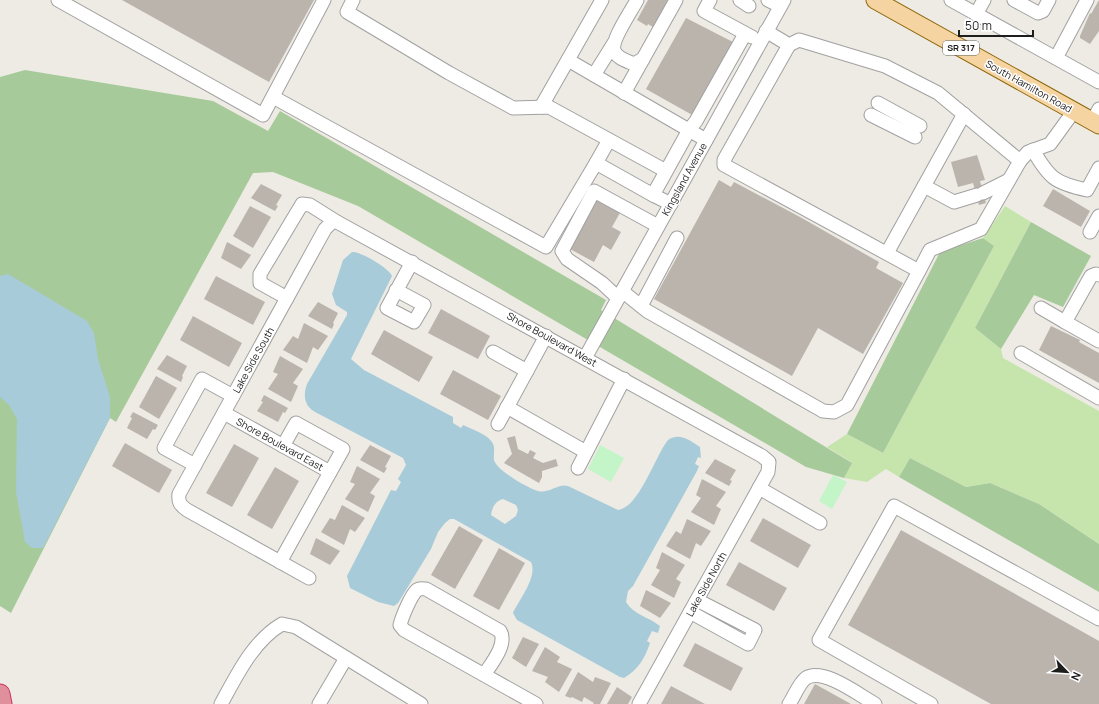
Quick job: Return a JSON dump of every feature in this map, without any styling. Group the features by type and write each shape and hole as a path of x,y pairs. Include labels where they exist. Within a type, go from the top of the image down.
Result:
{"highway":[{"path":"0,694 2,704"}],"main road":[{"name":"South Hamilton Road","path":"874,0 1074,112 1097,119"}],"street":[{"path":"58,0 262,115 324,0"},
{"path":"353,0 347,12 449,74 513,108 549,107 666,171"},
{"path":"541,107 602,0"},
{"path":"594,75 614,43 637,0"},
{"path":"624,92 676,0"},
{"path":"710,0 704,11 745,34 763,37 789,45"},
{"path":"768,0 782,3"},
{"path":"951,0 1099,82"},
{"path":"976,14 984,0"},
{"path":"1014,0 1038,13 1043,11 1049,0"},
{"path":"1056,58 1087,0"},
{"name":"Kingsland Avenue","path":"585,358 782,3"},
{"path":"654,195 689,130 696,121 745,34"},
{"path":"919,272 887,253 724,165 724,160 789,45 799,40 884,66 938,93 1020,161"},
{"path":"614,43 614,51 621,58 634,64 643,59"},
{"path":"568,60 706,140"},
{"path":"273,97 546,247 609,140"},
{"path":"871,115 917,132 878,103"},
{"path":"658,226 594,191 562,251 567,259 620,295 823,411 834,412 847,405 930,250 981,228 1020,161 1028,152 1050,144 1074,112"},
{"path":"887,253 964,114"},
{"path":"1033,150 1046,171 1065,185 1087,190 1099,168"},
{"path":"596,163 671,204"},
{"path":"924,186 954,202 980,194 1009,180"},
{"name":"Shore Boulevard West","path":"287,298 260,283 260,274 302,204 310,205 335,222 412,262 624,379 762,456 769,462"},
{"path":"1090,232 1099,216"},
{"name":"Lake Side South","path":"280,562 187,510 181,506 178,500 179,494 325,229 335,222"},
{"path":"641,306 678,238"},
{"path":"396,290 412,262"},
{"path":"1065,322 1091,276 1096,274 1099,275"},
{"path":"1040,308 1099,341"},
{"path":"498,424 546,336"},
{"path":"493,352 527,371"},
{"path":"1021,353 1099,398"},
{"path":"195,465 164,448 202,379 233,396"},
{"path":"578,468 624,379"},
{"path":"507,407 586,452"},
{"name":"Shore Boulevard East","path":"224,413 330,472 280,562"},
{"path":"283,446 296,423 344,449 330,472"},
{"name":"Lake Side North","path":"639,704 768,472 769,462"},
{"path":"759,488 820,524"},
{"path":"931,704 819,640 894,506 1099,619"},
{"path":"280,562 309,578"},
{"path":"484,675 502,642 503,636 500,631 426,589 416,591 401,618 400,625 404,630 484,675 536,704"},
{"path":"690,612 748,644 753,638 755,630 697,600"},
{"path":"221,704 241,667 269,632 282,624 296,628 421,704"},
{"path":"319,704 346,658"},
{"path":"789,704 805,679 815,674 825,676 875,704"}],"green space":[{"path":"25,70 213,101 268,131 280,111 606,300 601,310 852,463 844,478 806,467 358,206 273,172 253,173 116,422 110,418 11,613 0,606 0,77"},
{"path":"1005,206 1031,222 975,328 1001,349 1003,358 1099,411 1099,544 1039,504 990,483 966,487 910,458 899,477 886,469 867,482 844,478 851,462 827,447 847,434 883,453 994,246 983,238"},
{"path":"1031,222 1091,256 1063,307 1034,295 1001,349 975,328"},
{"path":"983,238 994,246 883,453 847,434 940,252"},
{"path":"600,445 624,458 611,482 588,469"},
{"path":"910,458 966,487 990,483 1039,504 1099,544 1099,592 899,477"},
{"path":"833,475 847,482 832,509 819,501"}],"water":[{"path":"352,252 356,252 386,269 392,276 351,359 364,370 453,417 453,423 461,428 463,425 490,439 493,444 494,460 496,464 506,474 528,487 542,492 564,485 568,486 618,510 626,507 640,491 668,440 680,437 700,447 701,458 698,457 695,464 699,466 697,471 633,586 628,591 626,602 629,606 637,613 660,626 658,633 652,631 647,641 650,643 646,654 629,675 624,678 620,677 517,620 513,613 530,581 532,574 531,562 454,519 450,519 445,523 438,532 431,549 398,603 394,606 378,602 350,588 347,576 391,490 396,491 401,482 398,479 406,465 403,458 311,410 305,400 307,384 347,315 347,312 336,305 332,294 343,260","holes":["503,499 516,505 518,510 516,516 505,524 491,515 494,505 500,500"]},
{"path":"8,274 87,321 94,333 98,359 110,397 110,418 43,548 32,548 25,542 16,492 17,419 9,405 0,397 0,276"}],"building":[{"path":"122,0 314,0 269,82"},
{"path":"648,0 670,0 653,27 648,24 647,26 637,20"},
{"path":"1099,0 1099,31 1090,44 1080,38 1080,36 1090,13 1091,14"},
{"path":"686,18 733,42 694,116 646,89"},
{"path":"977,155 985,180 980,181 986,203 979,205 973,183 958,187 951,162"},
{"path":"719,180 731,187 734,182 800,217 879,262 876,268 903,283 863,354 818,328 792,376 654,299"},
{"path":"261,184 282,195 276,205 278,206 275,211 251,198"},
{"path":"1053,189 1090,211 1081,227 1043,206"},
{"path":"595,198 621,211 612,227 621,232 611,250 603,245 594,262 568,248"},
{"path":"250,206 271,217 253,248 233,236"},
{"path":"227,242 251,255 241,269 221,258"},
{"path":"216,276 265,302 253,325 204,299"},
{"path":"318,302 338,313 332,329 308,316"},
{"path":"441,309 490,336 478,359 428,333"},
{"path":"193,316 242,343 229,367 180,340"},
{"path":"304,323 328,336 318,350 313,347 307,363 283,350 293,336 298,339"},
{"path":"1051,326 1080,340 1079,342 1099,353 1099,383 1039,350"},
{"path":"384,330 433,357 419,382 371,354"},
{"path":"167,355 187,366 181,382 157,369"},
{"path":"280,356 303,369 293,383 298,386 291,402 268,389 278,374 273,372"},
{"path":"453,370 501,396 488,420 440,394"},
{"path":"156,376 177,388 159,419 139,407"},
{"path":"264,395 288,408 285,413 283,412 278,422 257,411 263,402 261,401"},
{"path":"133,412 158,425 155,430 153,429 147,439 127,428"},
{"path":"515,436 518,449 528,454 530,450 536,453 533,458 543,463 556,459 558,466 542,471 542,477 539,483 504,463 512,454 507,438"},
{"path":"125,443 172,470 159,493 112,466"},
{"path":"234,444 259,458 232,507 206,493"},
{"path":"370,445 391,456 385,467 387,468 384,473 360,460"},
{"path":"715,459 736,470 730,480 732,481 729,486 705,473"},
{"path":"357,466 380,479 370,493 375,496 368,512 345,499 355,484 350,482"},
{"path":"275,467 299,481 272,529 247,515"},
{"path":"702,479 726,492 716,506 721,509 714,525 691,512 701,498 696,495"},
{"path":"342,505 365,518 355,532 350,529 344,545 321,532 330,518 335,520"},
{"path":"763,518 811,545 798,568 750,541"},
{"path":"687,519 711,531 701,546 696,543 690,559 666,546 676,531 681,534"},
{"path":"459,526 483,540 455,589 431,575"},
{"path":"901,530 1099,641 1099,704 991,704 848,625"},
{"path":"316,538 340,551 330,565 310,554"},
{"path":"499,548 525,563 499,610 473,596"},
{"path":"662,552 685,565 676,579 681,582 674,598 651,585 660,570 656,568"},
{"path":"739,562 787,588 774,611 726,585"},
{"path":"646,590 671,603 660,618 640,606"},
{"path":"523,637 539,644 526,667 512,658"},
{"path":"695,643 743,668 731,691 683,666"},
{"path":"545,647 560,657 557,662 572,669 559,692 545,682 548,677 532,671"},
{"path":"578,672 593,682 595,677 611,683 600,704 593,704 594,703 584,697 582,702 572,697 565,696"},
{"path":"815,684 851,704 804,704"},
{"path":"671,686 705,704 661,704"},
{"path":"617,687 632,697 628,704 607,704"}]}
